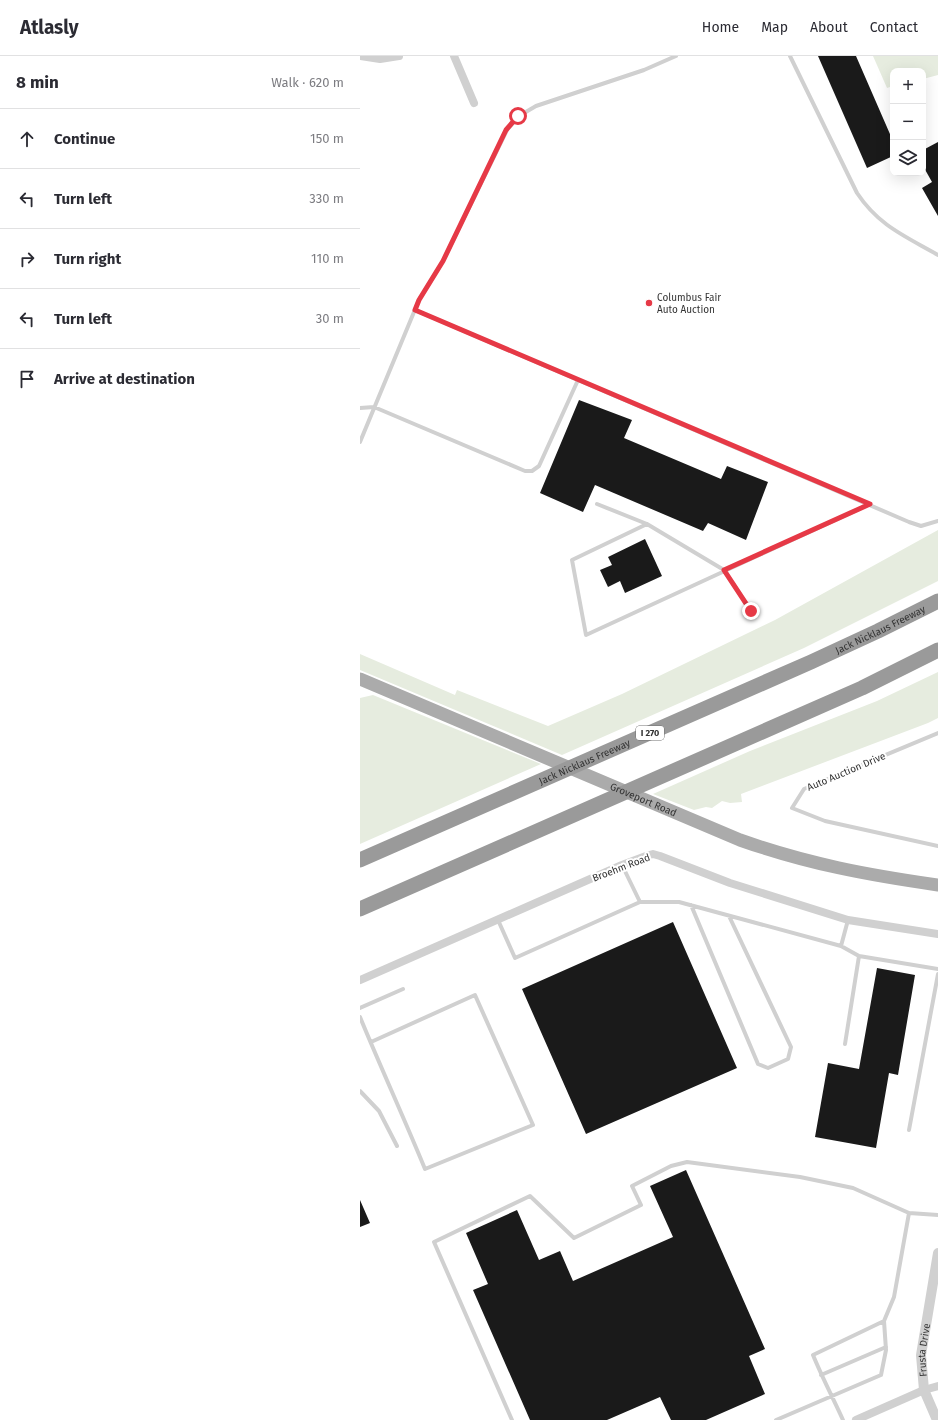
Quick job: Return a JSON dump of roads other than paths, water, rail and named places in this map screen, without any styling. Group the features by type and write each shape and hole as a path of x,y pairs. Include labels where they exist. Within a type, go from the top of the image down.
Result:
{"highway":[{"path":"878,631 938,594"},
{"name":"Jack Nicklaus Freeway","path":"360,860 878,631 938,601"},
{"path":"360,909 848,694 938,650"}],"main road":[{"name":"Groveport Road","path":"360,678 740,840 785,855 849,871 938,885"}],"street":[{"path":"360,56 380,58 399,56"},
{"path":"454,56 474,103"},
{"name":"Broehm Road","path":"360,980 622,865 646,856 660,856 730,883 848,920 938,934"},
{"name":"Frusta Drive","path":"937,1420 924,1390 921,1355 938,1254"},
{"path":"856,1420 924,1390 938,1386"}],"lane":[{"path":"360,442 419,300 443,261 506,130 518,116 536,106 644,70 676,56"},
{"path":"790,56 857,194 870,211 883,223 938,255"},
{"path":"415,310 921,526 938,521"},
{"path":"360,408 374,407 525,471 532,471 539,466 578,380"},
{"path":"597,504 647,524 724,570 751,611"},
{"path":"647,524 572,560 586,635 724,570 870,504"},
{"name":"Auto Auction Drive","path":"938,733 804,789 792,808 825,821 938,846"},
{"path":"622,865 640,902"},
{"path":"498,920 515,958 640,902 679,902 841,946 859,956 938,969"},
{"path":"691,905 758,1064 768,1068 788,1059 791,1047 729,916"},
{"path":"841,946 848,920"},
{"path":"845,1044 859,956"},
{"path":"909,1130 938,974"},
{"path":"360,1008 403,988"},
{"path":"360,1017 425,1169 533,1125 475,995 371,1042"},
{"path":"360,1091 379,1111 397,1146"},
{"path":"512,1420 434,1242 530,1196 574,1238 641,1205 632,1186 672,1166 687,1162 800,1177 853,1188 909,1213 938,1216"},
{"path":"776,1420 881,1375 886,1347 884,1320 894,1297 909,1213"},
{"path":"843,1420 813,1355 884,1320"},
{"path":"821,1375 886,1347"}],"place":[{"name":"Columbus Fair Auto Auction","path":"649,303"}]}
